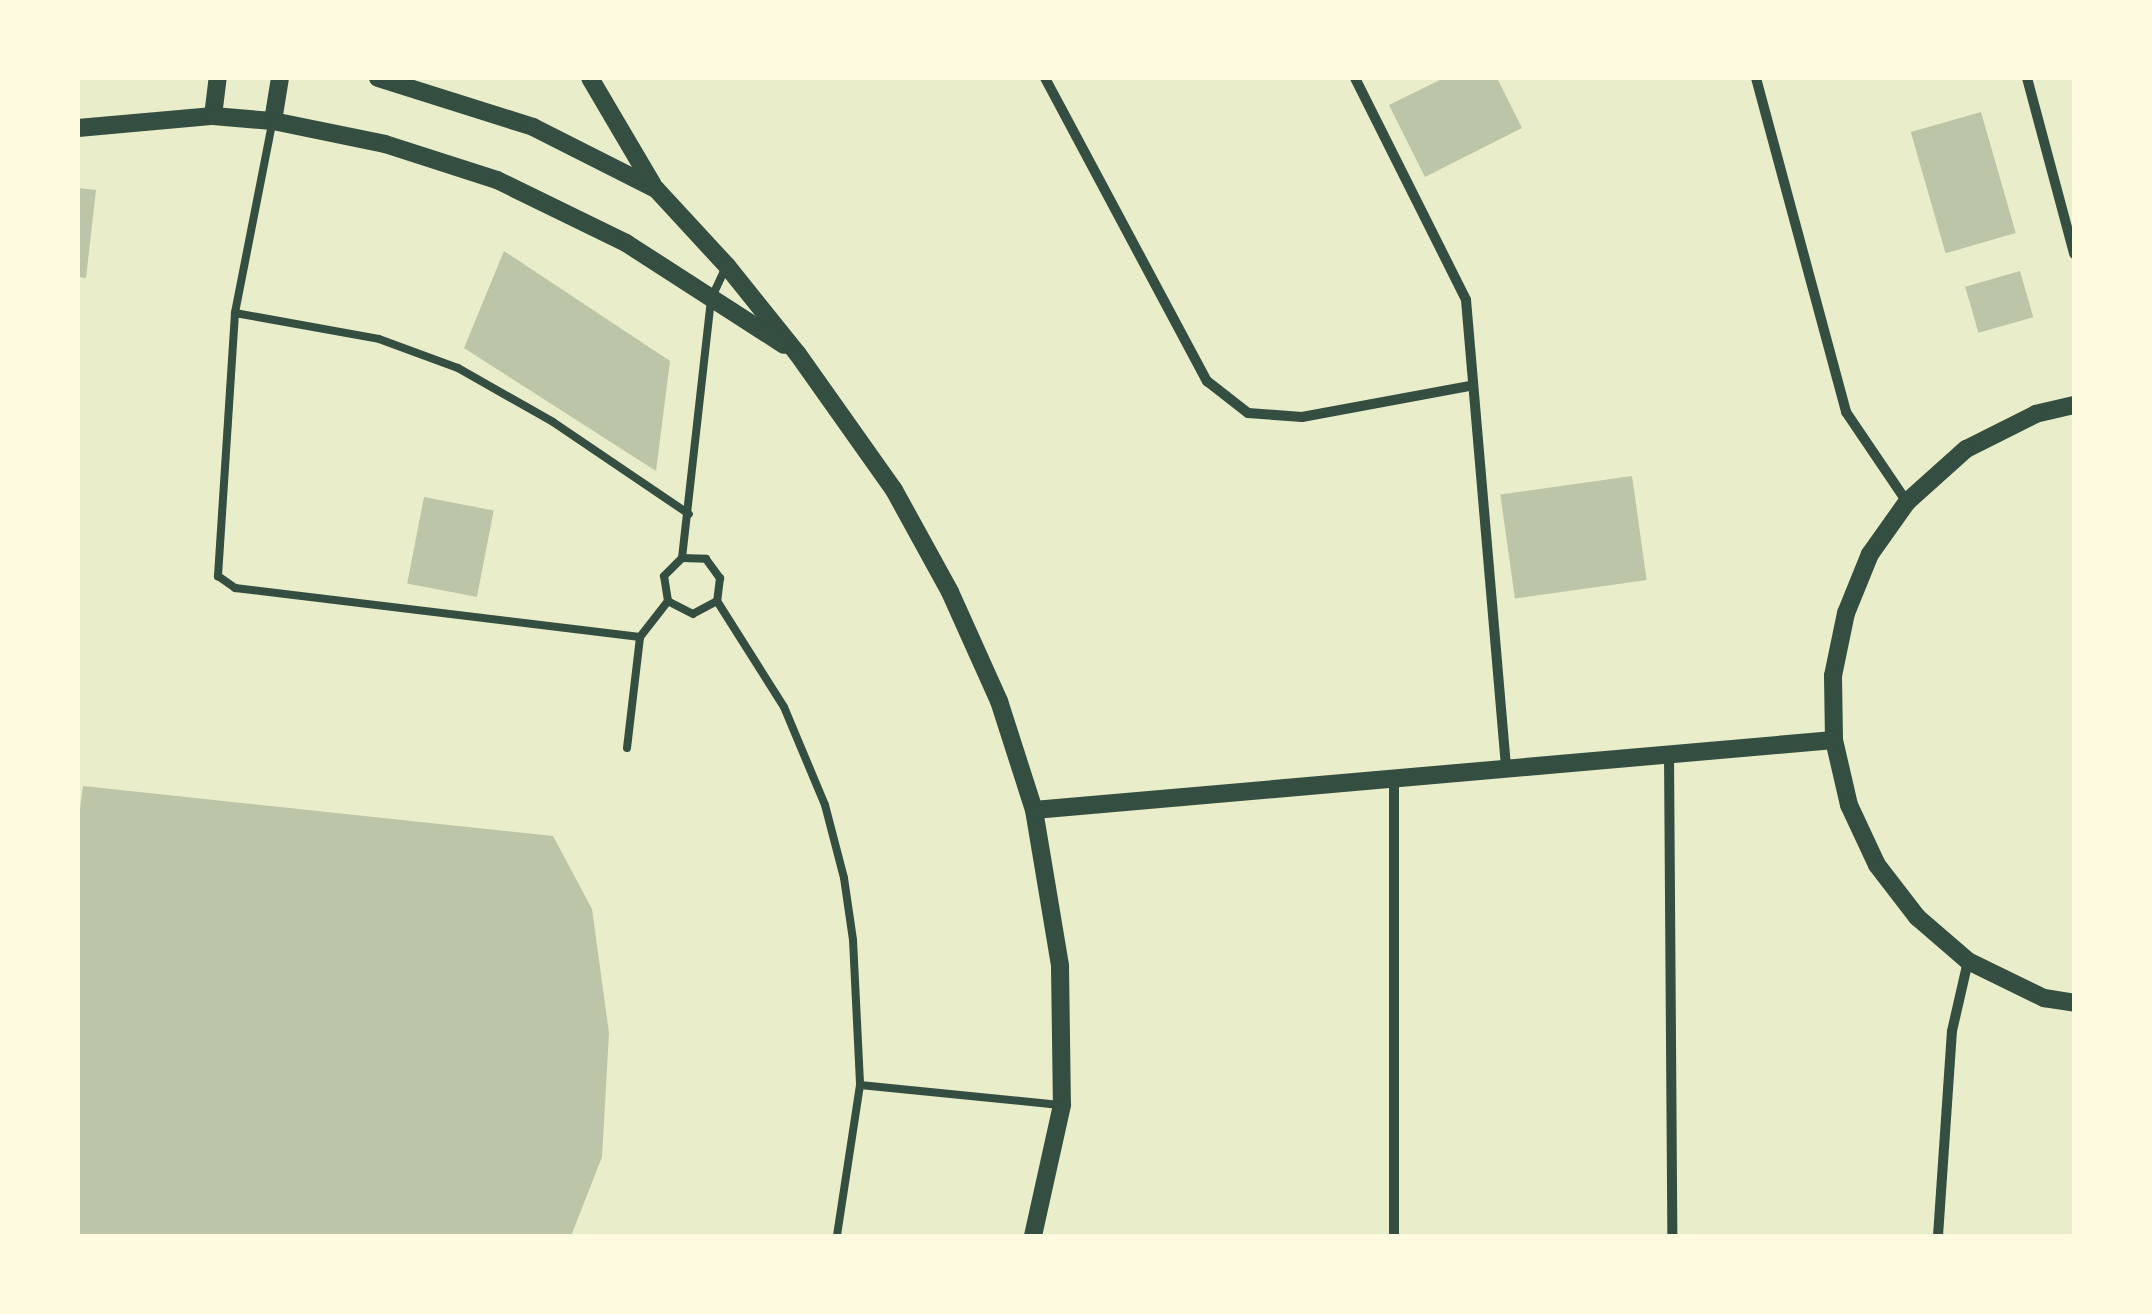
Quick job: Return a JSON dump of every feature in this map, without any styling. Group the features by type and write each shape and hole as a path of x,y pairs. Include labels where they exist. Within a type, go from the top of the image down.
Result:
{"street":[{"path":"213,116 218,78"},
{"path":"273,121 280,78"},
{"path":"378,78 533,127 656,190"},
{"path":"590,78 656,190 727,266 798,353 894,490 950,592 999,701 1034,810 1060,966 1062,1105 1033,1236"},
{"path":"1045,78 1207,381 1248,413 1302,417 1470,386"},
{"path":"1356,78 1466,300 1470,386 1506,768"},
{"path":"1756,78 1846,412 1906,502"},
{"path":"2027,78 2074,254"},
{"path":"78,128 174,116 213,116 273,121 385,144 497,180 626,243 798,353"},
{"path":"2074,405 2036,414 1966,450 1906,502 1870,554 1846,613 1833,676 1834,740 1849,804 1877,865 1918,918 1968,961 2044,998 2074,1004"},
{"path":"1034,810 1834,740"},
{"path":"1669,755 1672,1236"},
{"path":"1394,779 1394,1236"},
{"path":"1938,1236 1952,1030 1968,961"}],"lane":[{"path":"273,121 235,313 218,576 234,588 640,637"},
{"path":"628,748 640,637 668,602 664,576 682,558 711,299 727,266"},
{"path":"235,313 379,339 458,368 553,422 689,514"},
{"path":"682,558 706,558 720,578 716,601 784,707 825,805 844,878 853,940 860,1085 838,1236"},
{"path":"668,602 693,614 716,601"},
{"path":"860,1085 1062,1105"}],"building":[{"path":"1444,78 1497,78 1522,128 1425,177 1389,105"},
{"path":"1981,112 2016,233 1946,253 1911,132"},
{"path":"78,188 96,190 86,278 78,277"},
{"path":"504,251 670,361 656,471 464,348"},
{"path":"2020,271 2033,317 1978,333 1965,287"},
{"path":"1632,476 1647,580 1515,598 1500,495"},
{"path":"424,497 494,511 477,597 407,583"},
{"path":"83,786 553,836 592,909 609,1033 602,1157 571,1236 78,1236 78,824"}]}
